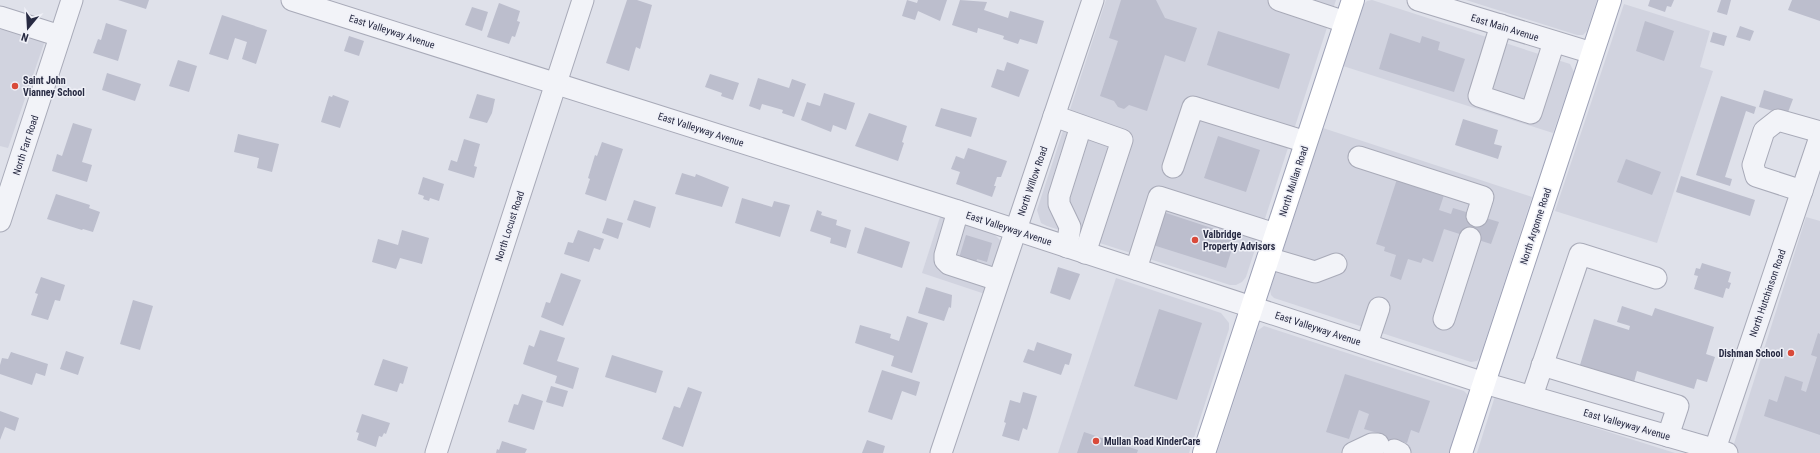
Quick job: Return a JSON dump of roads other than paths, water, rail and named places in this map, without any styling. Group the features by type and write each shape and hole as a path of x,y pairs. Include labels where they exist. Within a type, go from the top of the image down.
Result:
{"main road":[{"name":"North Mullan Road","path":"1204,453 1353,0"},
{"name":"North Argonne Road","path":"1461,453 1610,0"}],"street":[{"name":"North Farr Road","path":"0,221 72,0"},
{"name":"East Valleyway Avenue","path":"292,0 958,211 1484,382 1721,451"},
{"name":"North Locust Road","path":"436,453 583,0"},
{"path":"1279,0 1345,22"},
{"name":"East Main Avenue","path":"1418,0 1592,53"},
{"name":"North Willow Road","path":"941,453 1054,116 1089,1"},
{"path":"0,17 60,36"},
{"path":"1501,25 1479,96 1531,114 1554,42"},
{"path":"1173,167 1193,107 1306,142"},
{"path":"1054,116 1122,140 1076,250"},
{"path":"1802,191 1756,176 1753,165 1764,131 1778,120 1820,132"},
{"path":"1076,250 1070,227 1059,204 1059,196 1082,126"},
{"name":"North Hutchinson Road","path":"1721,451 1820,137"},
{"path":"1359,157 1483,197 1477,216"},
{"path":"1136,269 1159,197 1275,234"},
{"path":"958,211 945,255 945,260 949,264 998,280"},
{"path":"1444,319 1470,238"},
{"path":"1532,396 1580,254 1656,278"},
{"path":"1268,258 1315,272 1336,264"},
{"path":"1367,344 1379,308"},
{"path":"1542,365 1678,406 1668,436"},
{"path":"1353,453 1372,444 1391,449"}],"place":[{"name":"Saint John Vianney School","path":"15,86"},
{"name":"Valbridge Property Advisors","path":"1195,240"},
{"name":"Dishman School","path":"1791,353"},
{"name":"Mullan Road KinderCare","path":"1096,441"}]}
